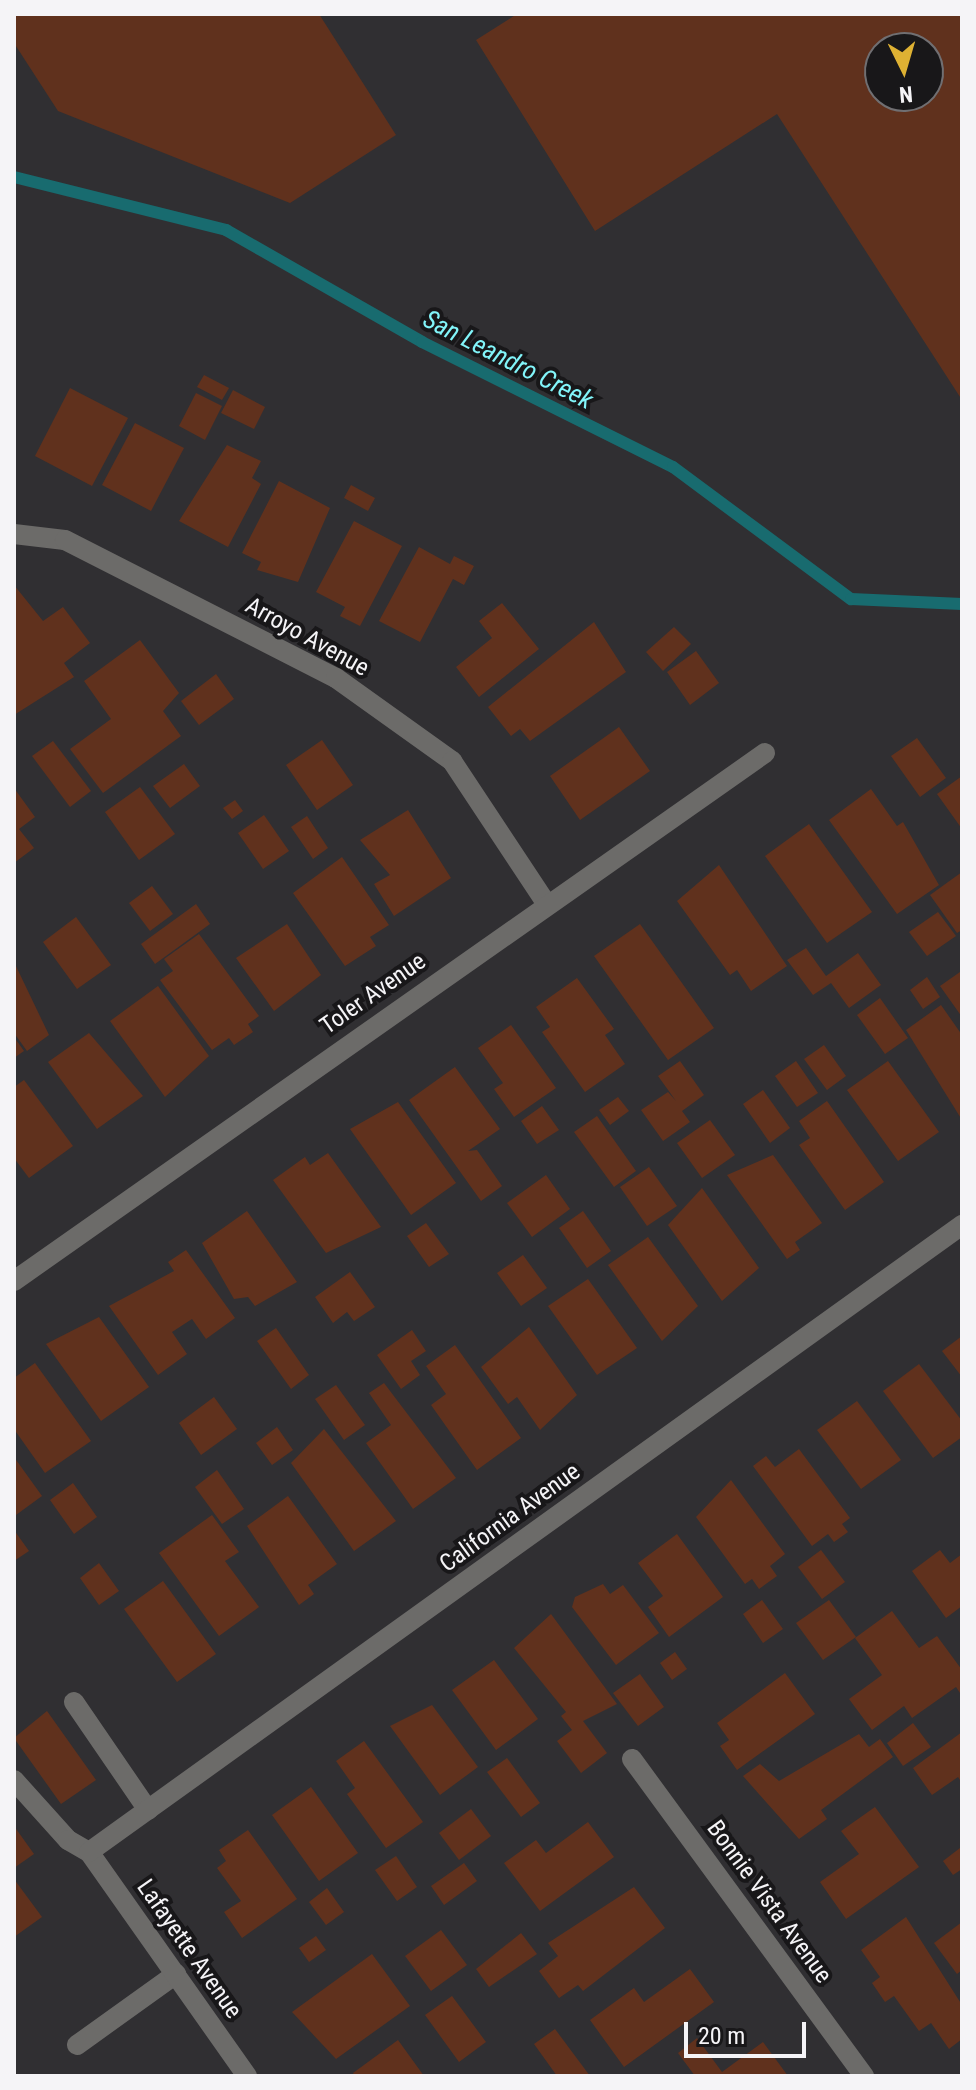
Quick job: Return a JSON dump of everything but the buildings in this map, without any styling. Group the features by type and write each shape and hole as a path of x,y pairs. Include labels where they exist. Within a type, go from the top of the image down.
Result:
{"street":[{"name":"Arroyo Avenue","path":"14,534 65,540 336,678 452,761 546,903"},
{"name":"Toler Avenue","path":"14,1281 546,903 765,753"},
{"name":"California Avenue","path":"89,1852 962,1225"},
{"path":"74,1702 148,1810"},
{"name":"Bonnie Vista Avenue","path":"632,1759 864,2076"},
{"name":"Lafayette Avenue","path":"14,1780 89,1852 247,2076"},
{"path":"77,2045 176,1974"}],"waterway":[{"name":"San Leandro Creek","path":"14,177 226,230 422,342 673,467 851,599 962,604"}]}
